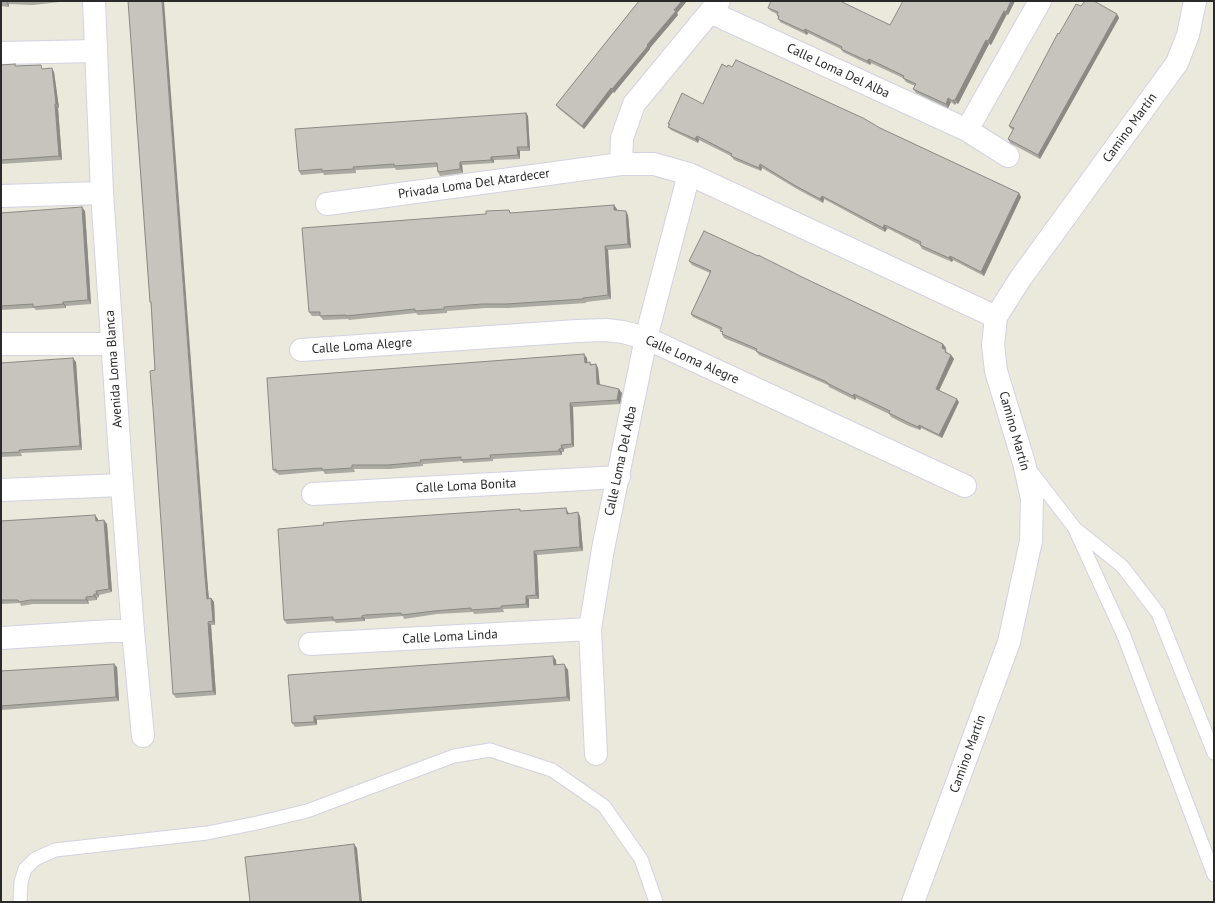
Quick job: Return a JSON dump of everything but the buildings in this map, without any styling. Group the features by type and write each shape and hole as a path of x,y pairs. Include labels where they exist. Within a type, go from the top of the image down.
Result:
{"street":[{"name":"Avenida Loma Blanca","path":"94,1 102,193 112,344 133,631 143,736"},
{"path":"967,130 1040,1"},
{"name":"Camino Martín","path":"913,902 1009,642 1031,541 1032,498 1024,463 996,371 993,345 996,317 1020,279 1177,63 1188,35 1195,1"},
{"name":"Calle Loma Del Alba","path":"621,164 622,138 634,104 715,6 967,130 1008,156"},
{"path":"1,53 96,51"},
{"name":"Privada Loma Del Atardecer","path":"327,204 621,164 654,164 689,174 996,317"},
{"name":"Calle Loma Del Alba","path":"596,754 590,629 603,549 619,477 646,338 689,174"},
{"path":"1,196 102,193"},
{"name":"Calle Loma Alegre","path":"301,350 606,330 646,338 965,486"},
{"path":"1,344 112,344"},
{"name":"Calle Loma Bonita","path":"313,494 619,477"},
{"path":"1,490 122,485"},
{"name":"Calle Loma Linda","path":"310,644 590,629"},
{"path":"1,638 133,631"}],"lane":[{"path":"1024,463 1074,527 1122,566 1158,613 1214,753"},
{"path":"1074,527 1124,636 1214,875"},
{"path":"20,902 22,882 26,869 35,859 55,850 207,833 286,817 307,811 454,756 490,750 552,770 604,806 641,859 656,902"}]}
